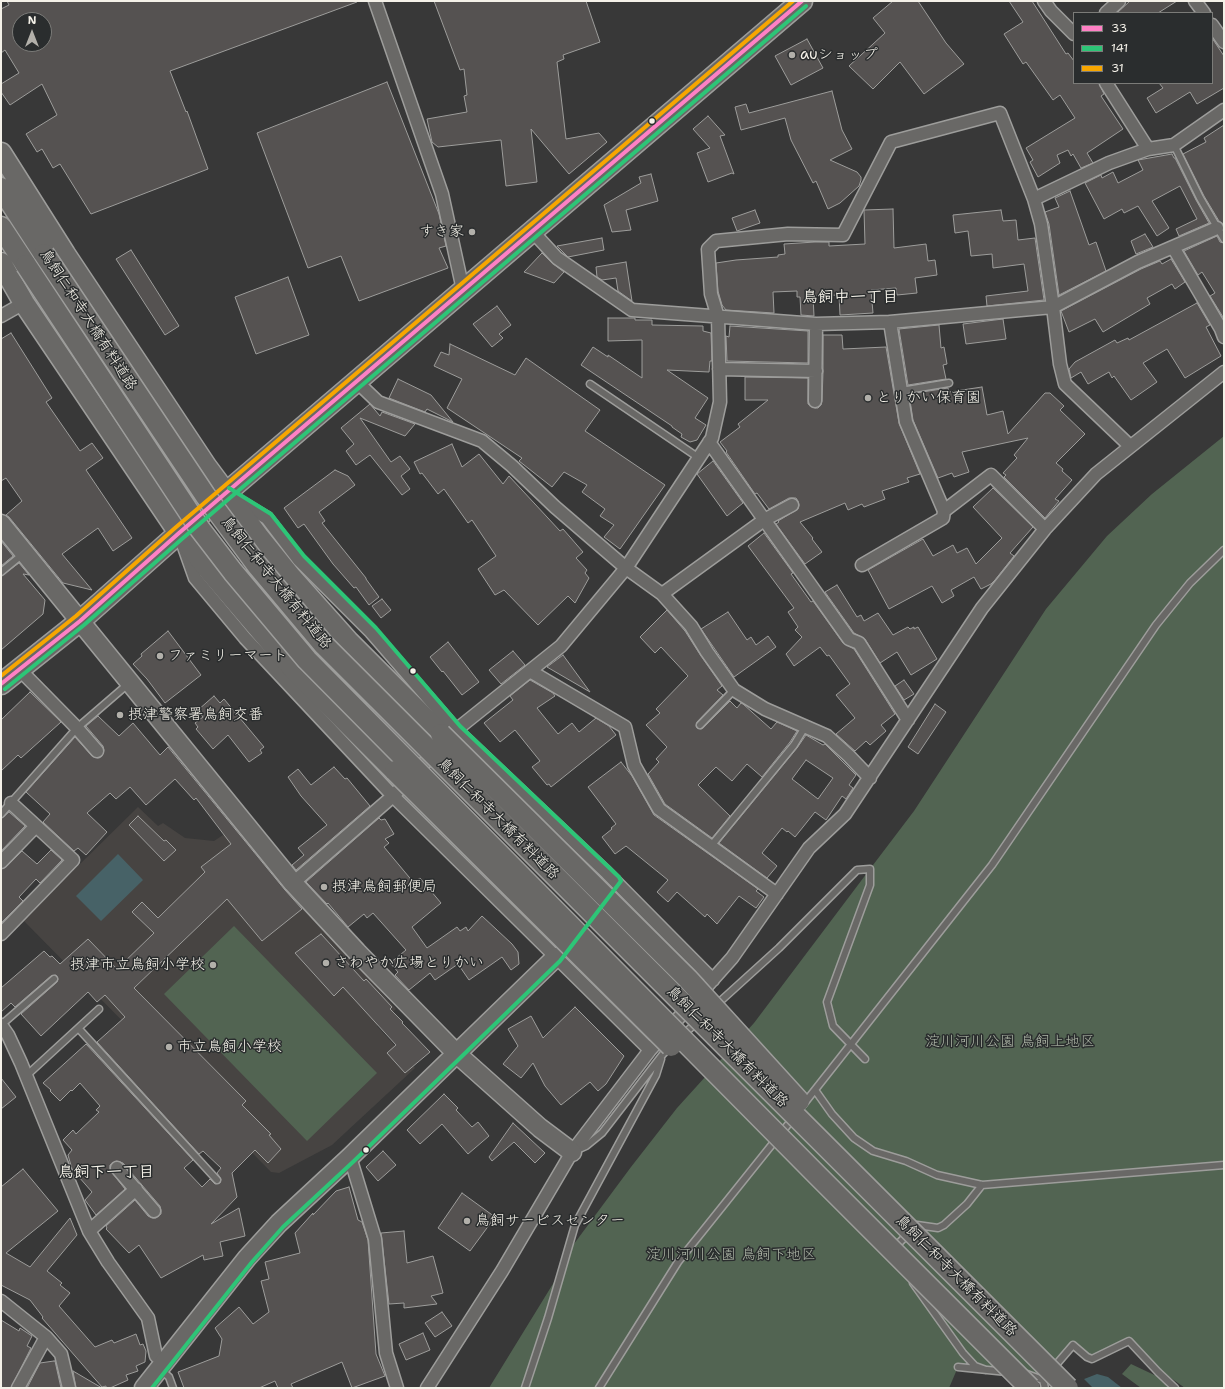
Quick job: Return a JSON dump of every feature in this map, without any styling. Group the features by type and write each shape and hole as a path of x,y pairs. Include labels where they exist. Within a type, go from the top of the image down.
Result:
{"main road":[{"path":"1,684 80,621 179,533 356,381 802,1"},
{"path":"1,152 70,261 206,466 258,536 348,640 449,732 688,979 834,1140 836,1157"},
{"name":"鳥飼仁和寺大橋有料道路","path":"1,188 205,495 257,565 324,645 1068,1388"},
{"name":"鳥飼仁和寺大橋有料道路","path":"1,227 200,529 233,572 307,660 818,1176 1037,1384"},
{"path":"1,264 24,303 179,533 206,568 296,672 657,1033 800,1169 818,1176"}],"street":[{"path":"375,1 442,194 463,290"},
{"path":"1044,1 1051,11 1073,33"},
{"path":"1107,12 1119,1"},
{"path":"1195,1 1203,12"},
{"path":"1213,26 1223,38"},
{"path":"1107,84 1148,149"},
{"path":"1034,199 1109,163 1148,149 1174,144 1224,110"},
{"path":"293,883 393,796 449,732 561,646 626,568 710,442 720,402 718,317 711,294 708,249 716,241 788,234 843,235 891,142 1000,113 1034,199 1041,224 1060,364 1065,384 1130,446"},
{"path":"532,231 557,258 632,310 816,324 890,322 1053,307 1138,262 1217,228"},
{"path":"1173,247 1221,329 1224,337"},
{"path":"1,316 24,303"},
{"path":"862,565 943,518 944,511 906,422 890,322"},
{"path":"815,401 816,324"},
{"path":"719,369 816,371"},
{"path":"427,1388 502,1270 572,1152 650,1050 732,958 809,848 845,814 982,608 1045,529 1096,474 1224,372"},
{"path":"356,381 378,402 482,441 512,466 555,507 626,568 662,594 691,626 707,652 734,690 765,709 827,736 870,778"},
{"path":"710,442 849,639 859,643 908,720"},
{"path":"944,511 991,475 1045,529"},
{"path":"662,594 764,520 792,505"},
{"path":"1,524 293,883 357,952 457,1054 540,1128 572,1152"},
{"path":"179,533 195,578 246,638 393,796 650,1050"},
{"path":"19,669 77,728 97,751"},
{"path":"530,671 625,727 634,765 659,809 777,894"},
{"path":"449,732 615,882 713,980"},
{"path":"1,934 73,860 11,803"},
{"path":"1,862 36,826"},
{"path":"144,1388 247,1258 279,1223 350,1157 556,957 615,882"},
{"path":"1,1025 8,1035 26,1076 89,1231 108,1262 148,1318 156,1356 162,1365"},
{"path":"350,1157 375,1240 386,1353 397,1388"},
{"path":"117,1168 154,1211"},
{"path":"89,1231 136,1189"},
{"path":"1,1301 46,1337 61,1354 69,1388"},
{"path":"18,1388 46,1337"}],"lane":[{"path":"1174,144 1200,198 1224,239"},
{"path":"901,391 949,383"},
{"path":"590,384 699,458"},
{"path":"599,1388 678,1262 756,1166 992,865 1156,625 1190,583 1224,550"},
{"path":"1,572 24,552"},
{"path":"1,814 77,728 130,682"},
{"path":"700,725 734,690"},
{"path":"711,846 794,745 805,726"},
{"path":"709,1011 779,948 857,870 870,869 870,885 828,1002 832,1026 865,1059"},
{"path":"1,1025 54,979"},
{"path":"26,1076 99,1009"},
{"path":"572,1152 586,1146 602,1132 663,1054 703,1017"},
{"path":"79,1028 217,1180"},
{"path":"525,1388 548,1318 575,1225 656,1076 663,1054"},
{"path":"815,1090 832,1114 854,1138 873,1151 906,1162 937,1175 982,1185 1224,1165"},
{"path":"982,1185 967,1204 944,1225 938,1228 917,1225 890,1252 963,1353 975,1366 986,1370"},
{"path":"1037,1384 1073,1345 1087,1357 1092,1359 1129,1341 1175,1388"},
{"path":"162,1365 170,1377 173,1388"},
{"path":"958,1367 1025,1374 1044,1388"}],"shaded area":[{"name":"摂津市立鳥飼小学校","path":"138,807 158,826 163,823 185,838 214,841 238,825 396,1009 377,1026 415,1068 332,1145 279,1173 271,1172 23,920"}],"green space":[{"name":"淀川河川公園 鳥飼上地区","path":"1224,436 1224,1388 1185,1388 1168,1376 1130,1343 1091,1363 1071,1349 1043,1380 958,1367 949,1388 489,1388 559,1274 565,1256 677,1108 754,1023 914,811 1046,609 1107,536 1152,494"},
{"path":"234,926 377,1073 307,1141 164,994"},
{"path":"1131,1364 1182,1388 1141,1388 1122,1374"}],"water":[{"path":"118,854 143,880 101,921 76,896"},
{"path":"1097,1374 1108,1377 1122,1388 1061,1388"}],"pier":[{"path":"1082,1377 1093,1388 1059,1388 1060,1386"}],"building":[{"path":"7,1 357,2 170,71 186,112 187,111 208,169 91,214 60,164 53,168 42,149 37,152 26,134 57,115 42,84 10,105 1,92 1,84 19,73 5,50 1,53 1,9 9,5"},
{"path":"434,1 586,1 600,42 563,55 564,59 557,62 566,139 599,133 607,142 569,174 531,129 537,182 506,186 501,140 438,147 432,142 427,119 467,112 464,96 467,95 464,69 460,70"},
{"path":"893,1 918,1 946,43 964,64 924,94 900,62 873,89 849,66 885,33 873,18"},
{"path":"1009,1 1032,1 1066,54 1068,53 1073,60 1073,84 1099,84 1104,94 1101,96 1123,129 1087,153 1093,163 1081,168 1073,154 1071,156 1068,150 1057,155 1060,163 1038,177 1030,162 1033,160 1026,148 1075,118 1060,95 1053,100 1026,62 1023,64 1004,34 1023,22"},
{"path":"1130,1 1177,1 1160,12 1118,12"},
{"path":"807,39 823,68 791,85 775,56"},
{"path":"1213,40 1224,56 1224,88 1197,104 1190,92 1156,113 1147,98 1163,88 1160,84 1213,84"},
{"path":"387,82 439,214 446,246 439,248 448,268 359,301 341,256 308,268 257,133"},
{"path":"832,91 842,130 852,149 830,160 857,172 861,177 861,180 859,186 840,203 828,209 816,181 813,183 791,140 785,118 741,130 735,107 746,104 749,113"},
{"path":"708,116 725,135 720,136 734,174 732,173 708,182 697,153 710,148 693,129"},
{"path":"1224,125 1224,225 1219,221 1204,196 1183,154 1206,142 1204,138"},
{"path":"1172,154 1209,223 1179,236 1176,229 1197,219 1180,186 1152,201 1169,228 1157,236 1138,206 1124,213 1122,209 1104,219 1085,183 1101,175 1102,178 1113,172 1118,183 1143,170 1138,160"},
{"path":"651,174 658,201 626,210 631,230 612,232 604,205 641,183 639,177"},
{"path":"1070,191 1089,245 1096,242 1106,271 1059,295 1049,224 1045,212 1059,207 1055,198"},
{"path":"893,209 894,248 926,244 928,261 935,260 937,275 915,278 917,293 897,295 896,288 871,290 873,313 840,315 839,295 813,296 814,316 801,315 800,297 797,297 797,291 773,292 774,313 726,310 722,305 718,291 716,263 778,257 778,255 785,254 784,244 829,242 829,246 865,244 864,210"},
{"path":"755,210 760,223 737,231 732,218"},
{"path":"1001,210 1003,221 1016,220 1018,240 1035,238 1044,300 987,306 986,296 1028,291 1024,264 993,268 992,254 971,256 968,231 955,233 953,215"},
{"path":"1145,234 1153,247 1136,254 1131,241"},
{"path":"1217,236 1220,242 1224,243 1223,317 1210,296 1215,293 1202,272 1198,275 1184,251"},
{"path":"602,238 604,250 568,257 557,246"},
{"path":"131,250 179,326 165,335 116,259"},
{"path":"542,253 564,272 554,283 524,272"},
{"path":"1171,259 1185,282 1175,289 1172,284 1147,298 1150,304 1103,332 1095,319 1069,332 1061,311 1141,269 1160,261 1162,264"},
{"path":"626,262 632,301 618,291 616,278 602,280 597,277 596,267"},
{"path":"288,277 309,335 256,354 235,297"},
{"path":"1197,303 1210,325 1206,327 1221,356 1185,378 1167,349 1143,363 1157,382 1131,400 1114,376 1112,378 1109,372 1088,384 1081,372 1071,378 1069,369 1075,362 1115,340 1117,343 1128,338 1129,340"},
{"path":"497,306 511,325 499,334 503,338 492,347 473,324"},
{"path":"608,318 635,318 635,320 652,320 652,325 703,326 703,331 711,333 712,361 710,361 709,372 667,370 708,398 695,418 706,425 697,440 690,442 681,437 682,434 672,426 581,365 593,347 608,357 608,355 642,378 642,340 608,341"},
{"path":"1003,319 1006,339 966,344 963,324"},
{"path":"939,325 941,348 944,347 947,364 943,365 946,379 908,385 899,329"},
{"path":"730,326 808,331 808,363 727,361 726,336 729,337"},
{"path":"11,333 52,398 46,402 80,451 92,443 103,458 86,470 132,538 113,551 98,528 62,554 92,590 63,583 6,515 22,501 6,478 1,481 1,339"},
{"path":"823,335 842,335 843,349 886,347 899,423 920,474 907,478 909,482 882,491 885,499 864,507 862,504 848,510 845,503 800,522 822,552 805,564 776,524 779,522 778,521 798,509 799,505 796,498 789,498 769,509 757,493 755,494 720,442 740,427 738,424 768,400 745,400 745,377 808,378 808,404 815,408 818,408 821,405"},
{"path":"450,344 515,375 526,358 600,410 585,431 665,485 620,549 604,537 614,525 600,516 605,509 582,492 587,485 564,472 552,487 519,461 522,458 447,408 462,379 434,366 441,352 449,355"},
{"path":"398,379 431,395 453,422 427,409 425,412 389,398"},
{"path":"982,387 987,415 1003,411 1008,434 1045,393 1050,393 1064,406 1060,410 1085,434 1056,463 1072,480 1055,499 1059,501 1045,518 1004,477 1006,475 1003,473 1017,458 1014,455 1028,438 962,452 969,472 954,477 952,473 938,478 913,420 909,394 948,388 949,392"},
{"path":"370,404 380,416 382,412 415,424 405,436 360,418 391,462 400,456 410,469 401,476 410,489 402,495 370,455 356,465 346,451 354,444 341,428"},
{"path":"452,444 462,467 479,454 503,484 509,476 560,531 563,529 583,552 576,558 587,570 585,573 589,578 575,603 568,596 538,625 504,590 495,595 478,569 496,556 472,520 468,523 444,489 438,494 422,473 420,474 414,462"},
{"path":"713,461 743,503 727,516 697,474"},
{"path":"335,470 348,476 355,485 319,512 325,521 322,523 366,578 379,597 369,605 356,587 354,588 333,564 304,524 298,528 284,508"},
{"path":"993,488 1033,527 1010,553 1014,556 995,580 991,584 981,589 974,577 951,590 954,596 942,603 932,586 889,609 868,570 923,539 933,556 953,545 957,553 967,548 976,564 1002,538 973,507"},
{"path":"764,533 793,573 791,574 811,602 813,601 843,643 854,649 895,714 881,725 886,731 870,745 866,741 855,751 836,734 855,718 836,695 850,684 829,655 827,656 820,647 794,666 786,654 802,637 795,630 798,627 788,612 794,608 748,546"},
{"path":"1,541 13,556 1,566"},
{"path":"19,563 29,575 23,574 45,600 43,614 1,650 1,576"},
{"path":"837,585 857,617 861,615 864,621 878,613 893,635 908,627 910,629 914,627 914,629 918,627 937,659 911,675 897,652 880,663 865,639 854,633 825,592"},
{"path":"382,599 391,610 381,618 372,606"},
{"path":"667,610 685,631 722,686 717,690 723,695 697,722 697,728 703,728 730,701 737,708 741,703 743,704 771,729 777,722 797,731 762,777 747,764 732,781 716,767 698,785 730,816 712,838 665,804 648,774 659,762 656,759 667,747 646,725 660,713 656,709 688,676 661,647 655,653 640,637"},
{"path":"728,612 747,640 751,637 756,645 768,636 776,647 734,677 701,629"},
{"path":"168,631 201,675 165,703 147,679 133,664 142,656 141,654"},
{"path":"448,642 479,682 462,695 430,657"},
{"path":"513,651 525,665 501,684 489,670"},
{"path":"563,655 590,692 547,667"},
{"path":"530,680 553,693 555,696 537,708 558,734 572,723 579,732 596,718 609,726 616,735 551,787 549,784 547,785 532,767 540,761 515,730 500,742 484,723 513,700 510,696"},
{"path":"904,680 914,694 904,700 895,686"},
{"path":"30,692 61,722 21,758 18,755 1,771 1,720"},
{"path":"214,696 220,703 224,699 264,747 260,750 262,753 249,762 228,735 213,749 196,729 198,727 195,723 203,717 198,710"},
{"path":"935,704 946,712 918,754 908,747"},
{"path":"98,716 119,736 133,723 160,755 168,747 302,909 262,941 227,899 134,988 246,1101 242,1105 271,1134 269,1135 281,1149 268,1163 255,1150 232,1173 237,1197 211,1224 239,1208 245,1236 220,1242 223,1256 204,1260 203,1255 161,1278 139,1245 129,1253 106,1229 106,1226 135,1200 148,1216 152,1218 156,1218 161,1214 160,1206 123,1163 116,1161 110,1165 110,1170 125,1189 96,1215 85,1200 92,1192 72,1169 68,1155 72,1150 63,1140 73,1130 76,1134 99,1112 96,1110 100,1106 80,1083 60,1101 43,1083 86,1044 193,1160 184,1168 202,1187 210,1179 215,1184 220,1183 221,1179 217,1173 221,1168 203,1151 199,1154 97,1042 125,1017 105,995 97,1002 88,992 41,1036 21,1014 57,982 58,979 56,975 51,976 15,1007 11,1003 1,1012 1,988 44,951 60,964 88,939 117,969 154,933 132,912 142,902 158,918 205,872 201,867 231,844 196,798 194,800 175,779 146,805 130,787 116,799 110,793 87,813 107,832 86,855 78,848 74,851 43,822 50,814 26,792 75,737 92,756 98,758 102,756 104,750 103,746 86,726"},
{"path":"806,735 823,745 825,744 856,775 849,785 853,788 846,799 842,796 826,820 815,812 795,837 782,828 762,853 777,866 767,878 719,843","holes":["806,760 833,778 818,799 792,779"]},
{"path":"621,762 632,776 654,815 758,889 756,891 764,897 756,908 739,896 717,924 707,914 705,917 677,892 668,902 657,892 668,880 626,846 615,854 602,837 616,824 588,787"},
{"path":"334,767 345,779 347,778 370,806 296,870 292,865 304,855 298,848 327,825 301,796 288,777 298,769 311,785"},
{"path":"9,812 25,826 1,851 1,819"},
{"path":"138,816 164,841 166,840 176,850 164,861 129,825"},
{"path":"379,818 381,820 385,819 394,834 385,839 389,843 384,847 414,883 420,878 441,903 412,927 427,948 457,927 460,931 466,927 468,931 482,916 512,944 518,952 519,964 511,970 502,957 469,980 458,964 435,980 430,973 409,990 395,975 398,972 390,963 406,950 373,913 367,918 364,914 348,927 328,903 327,904 306,882"},
{"path":"51,850 62,860 40,883 36,879 19,897 23,901 1,923 1,869 6,867 22,851 37,864"},
{"path":"321,934 364,981 366,979 392,1007 390,1009 430,1052 405,1073 387,1053 396,1045 343,987 334,996 295,953"},
{"path":"575,1007 624,1056 606,1084 598,1091 590,1082 561,1105 545,1086 533,1063 521,1078 503,1064 518,1046 508,1029 531,1016 543,1038"},
{"path":"1,1078 16,1097 1,1109"},
{"path":"444,1094 458,1108 456,1110 472,1127 478,1122 489,1136 468,1154 442,1124 420,1144 407,1130"},
{"path":"513,1123 545,1153 535,1163 514,1142 492,1161 489,1157"},
{"path":"383,1151 396,1165 378,1181 366,1167"},
{"path":"23,1169 58,1211 6,1253 30,1267 70,1218 77,1235 47,1271 62,1283 60,1285 70,1293 59,1306 95,1347 112,1340 114,1343 136,1334 140,1345 143,1344 146,1351 145,1362 136,1366 138,1371 126,1375 128,1380 110,1388 106,1388 106,1386 102,1387 42,1318 43,1317 30,1300 1,1285 1,1187"},
{"path":"349,1187 358,1220 362,1222 368,1240 376,1354 385,1376 352,1388 342,1362 291,1384 293,1388 278,1388 275,1381 259,1388 184,1388 178,1372 219,1356 222,1339 215,1328 239,1307 253,1324 269,1312 261,1281 269,1279 265,1262 300,1253 295,1233 336,1191"},
{"name":"鳥飼サービスセンター","path":"462,1193 495,1217 470,1251 438,1228"},
{"path":"404,1231 407,1263 433,1256 443,1293 431,1296 437,1304 404,1308 404,1303 389,1304 381,1233"},
{"path":"442,1312 452,1326 435,1337 425,1323"},
{"path":"1,1320 19,1331 20,1328 32,1336 27,1346 31,1348 11,1388 1,1388"},
{"path":"423,1333 430,1350 406,1360 399,1344"},
{"path":"55,1361 61,1388 27,1388 40,1363"},
{"path":"73,1371 102,1388 76,1388"}],"transit line":[{"name":"31","path":"1,676 76,616 175,528 793,1"},
{"name":"33","path":"1,684 80,621 179,533 802,1"},
{"name":"141","path":"5,689 84,625 183,538 806,6"},
{"name":"141","path":"152,1388 252,1262 283,1227 354,1161 560,961 621,881 619,877 460,726 376,628 304,556 271,514 229,488"}],"place":[{"name":"auショップ","path":"792,55"},
{"name":"すき家","path":"472,232"},
{"name":"とりかい保育園","path":"868,398"},
{"name":"ファミリーマート","path":"160,656"},
{"name":"摂津警察署鳥飼交番","path":"120,715"},
{"name":"摂津鳥飼郵便局","path":"324,887"},
{"name":"さわやか広場とりかい","path":"326,963"},
{"name":"摂津市立鳥飼小学校","path":"213,965"},
{"name":"市立鳥飼小学校","path":"169,1047"},
{"name":"鳥飼サービスセンター","path":"467,1221"}],"district":[{"name":"鳥飼中一丁目","path":"850,298"},
{"name":"鳥飼下一丁目","path":"106,1173"}],"park label":[{"name":"淀川河川公園 鳥飼下地区","path":"731,1255"}]}
